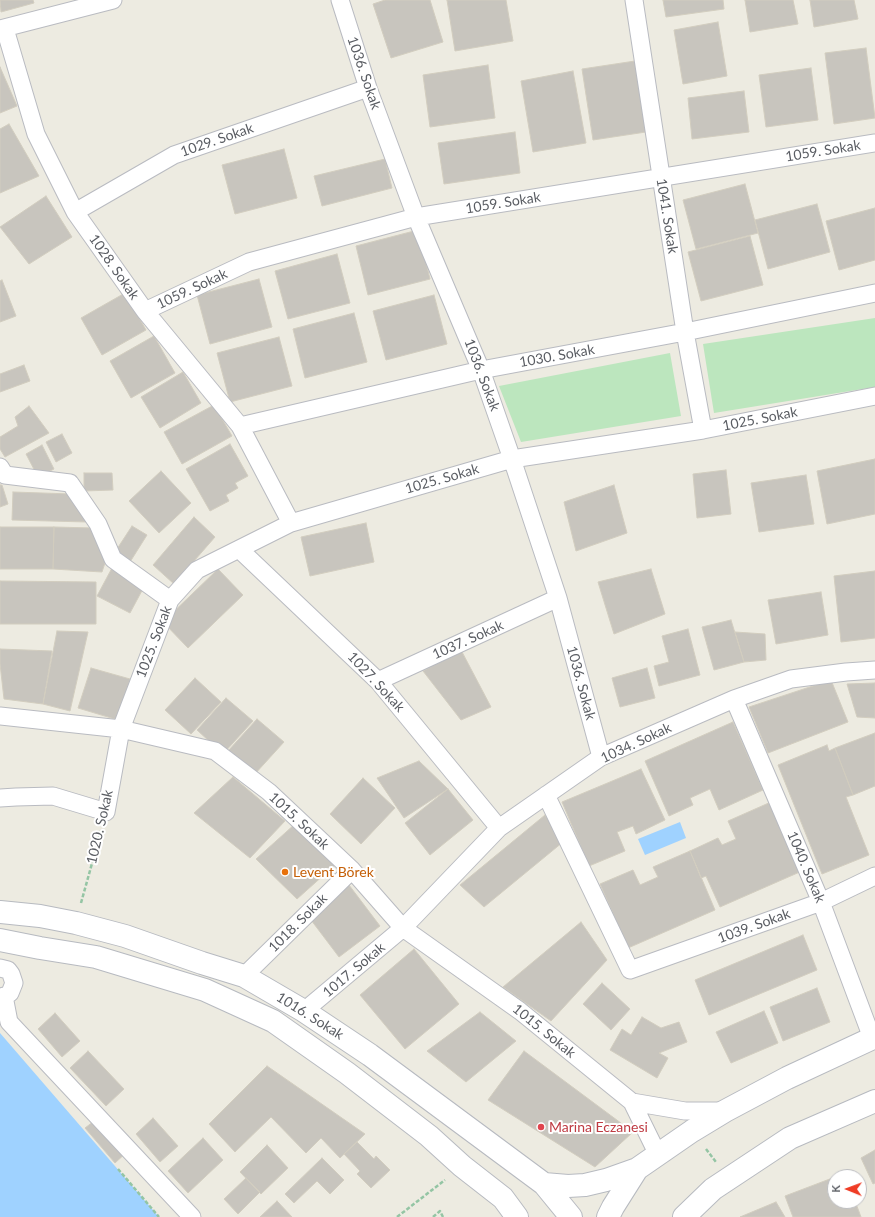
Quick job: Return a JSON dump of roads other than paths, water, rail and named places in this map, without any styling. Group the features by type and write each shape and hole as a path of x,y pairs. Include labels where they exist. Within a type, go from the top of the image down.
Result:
{"main road":[{"name":"1016. Sokak","path":"0,912 40,916 76,923 125,936 244,976 304,1011 370,1055 544,1184 571,1217"},
{"name":"1016. Sokak","path":"8,941 96,957 205,990 273,1021 354,1078 429,1136 505,1208 517,1217"},
{"path":"544,1184 568,1186 585,1185 606,1180 637,1169 692,1131 726,1111 787,1078 873,1037"},
{"path":"684,1217 713,1189 790,1138 875,1101"},
{"path":"608,1217 637,1169"}],"street":[{"path":"2,29 113,0"},
{"name":"1036. Sokak","path":"340,0 368,88 416,217 481,370 512,459 558,598 601,757"},
{"name":"1041. Sokak","path":"634,0 685,332 703,430"},
{"name":"1028. Sokak","path":"2,29 36,134 75,212 145,311 240,426 291,524"},
{"name":"1029. Sokak","path":"75,212 174,156 368,88"},
{"name":"1059. Sokak","path":"145,311 248,262 416,217 875,143"},
{"name":"1030. Sokak","path":"240,426 481,370 685,332 875,293"},
{"name":"1025. Sokak","path":"121,729 170,600 197,570 291,524 512,459 703,430 875,396"},
{"path":"2,473 70,483 98,524 113,559 170,600"},
{"name":"1027. Sokak","path":"239,549 378,681 499,828"},
{"name":"1037. Sokak","path":"378,681 558,598"},
{"name":"1034. Sokak","path":"403,928 499,828 601,757 734,699 791,679 875,670"},
{"name":"1040. Sokak","path":"734,699 821,902 873,1037"},
{"name":"1015. Sokak","path":"0,716 121,729 215,751 269,792 352,870 403,928 520,1011 632,1102 658,1155"},
{"name":"1020. Sokak","path":"0,798 53,796 106,812 121,729"},
{"name":"1039. Sokak","path":"546,795 630,970 821,902 875,876"},
{"name":"1018. Sokak","path":"244,976 352,870"},
{"name":"1017. Sokak","path":"304,1011 403,928"},
{"path":"8,941 4,969 13,978 14,983 10,993 2,997 9,1022 192,1217"},
{"path":"632,1102 685,1111 726,1111"}],"water":[{"path":"680,822 686,838 645,855 638,839"},
{"path":"0,1033 159,1217 0,1217"}],"place":[{"name":"Levent Börek","path":"285,872"},
{"name":"Marina Eczanesi","path":"541,1127"}]}
